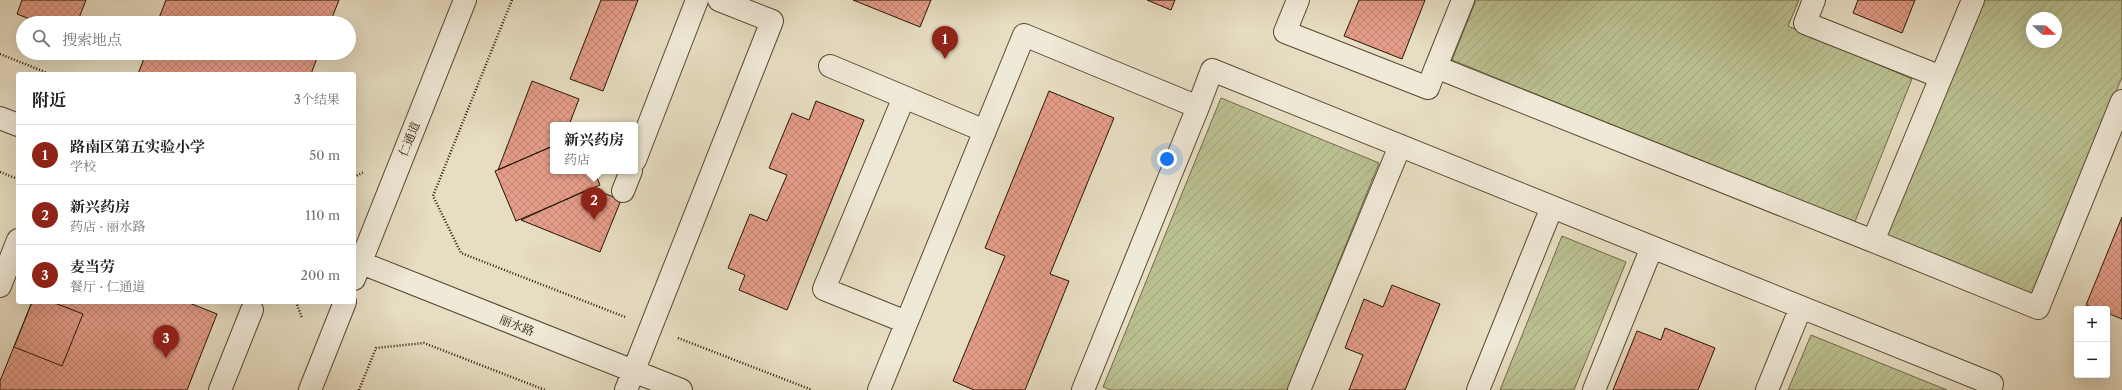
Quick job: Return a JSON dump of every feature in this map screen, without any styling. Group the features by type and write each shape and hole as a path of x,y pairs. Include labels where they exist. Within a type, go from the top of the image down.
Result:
{"street":[{"name":"仁通道","path":"356,267 465,0"},
{"path":"638,152 697,0"},
{"path":"629,380 772,21 719,0"},
{"path":"1298,0 1285,32 1428,88 1463,0"},
{"path":"1814,0 1805,23 1941,77"},
{"path":"1873,241 1973,0"},
{"path":"879,390 1024,35 1198,107"},
{"path":"830,66 985,131"},
{"path":"1436,67 2038,308 2122,102"},
{"path":"1083,390 1212,70 1801,307 1997,388"},
{"path":"904,97 824,289 906,322"},
{"path":"0,118 16,124"},
{"path":"1299,390 1400,146"},
{"path":"623,191 630,174"},
{"path":"1478,390 1552,207"},
{"path":"0,286 16,245"},
{"path":"1594,390 1652,247"},
{"name":"丽水路","path":"356,267 629,380 681,390"},
{"path":"310,390 344,304"},
{"path":"1767,390 1801,307"},
{"path":"220,390 252,310"}],"path":[{"path":"512,0 433,196 461,253 812,390"},
{"path":"0,54 45,72"},
{"path":"356,176 368,170"},
{"path":"0,172 16,178"},
{"path":"297,304 302,318"},
{"path":"359,390 376,348 424,343 546,390"}],"green space":[{"path":"1476,0 1799,0 1788,26 1912,79 1854,224 1452,60"},
{"path":"1980,0 2122,0 2122,77 2033,297 1884,237"},
{"path":"1221,98 1379,163 1287,390 1111,390 1103,387"},
{"path":"1562,236 1626,262 1574,390 1500,390"},
{"path":"1811,335 1947,390 1788,390"}],"building":[{"path":"22,0 86,0 80,16 22,16 17,14"},
{"path":"166,0 339,0 333,16 160,16"},
{"path":"601,0 638,0 603,91 570,79"},
{"path":"853,0 931,0 920,27"},
{"path":"1147,0 1175,0 1171,10"},
{"path":"1359,0 1425,0 1402,59 1344,36"},
{"path":"1858,0 1915,0 1902,33 1853,13"},
{"path":"143,60 316,60 312,72 139,72"},
{"path":"532,81 579,99 570,122 550,122 550,147 498,170"},
{"path":"1049,91 1114,118 1050,274 1069,281 1025,390 974,390 953,381 1005,256 985,248"},
{"path":"816,101 864,120 787,310 739,290 745,275 728,268 750,214 767,221 787,175 769,168 792,113 809,120"},
{"path":"550,147 550,174 595,174 600,185 516,221 495,171"},
{"path":"591,188 621,200 600,252 521,220"},
{"path":"2122,217 2122,319 2110,314 2110,306 2086,305"},
{"path":"1392,285 1440,304 1405,390 1349,390 1363,355 1345,348 1364,299 1383,307"},
{"path":"31,304 192,304 217,314 187,390 0,390 0,381"},
{"path":"31,304 57,304 83,314 62,366 14,347"},
{"path":"1665,328 1715,348 1698,390 1613,390 1637,331 1661,340"}],"place":[{"name":"路南区第五实验小学","path":"945,59"},
{"name":"新兴药房","path":"594,220"},
{"name":"麦当劳","path":"166,358"}]}
